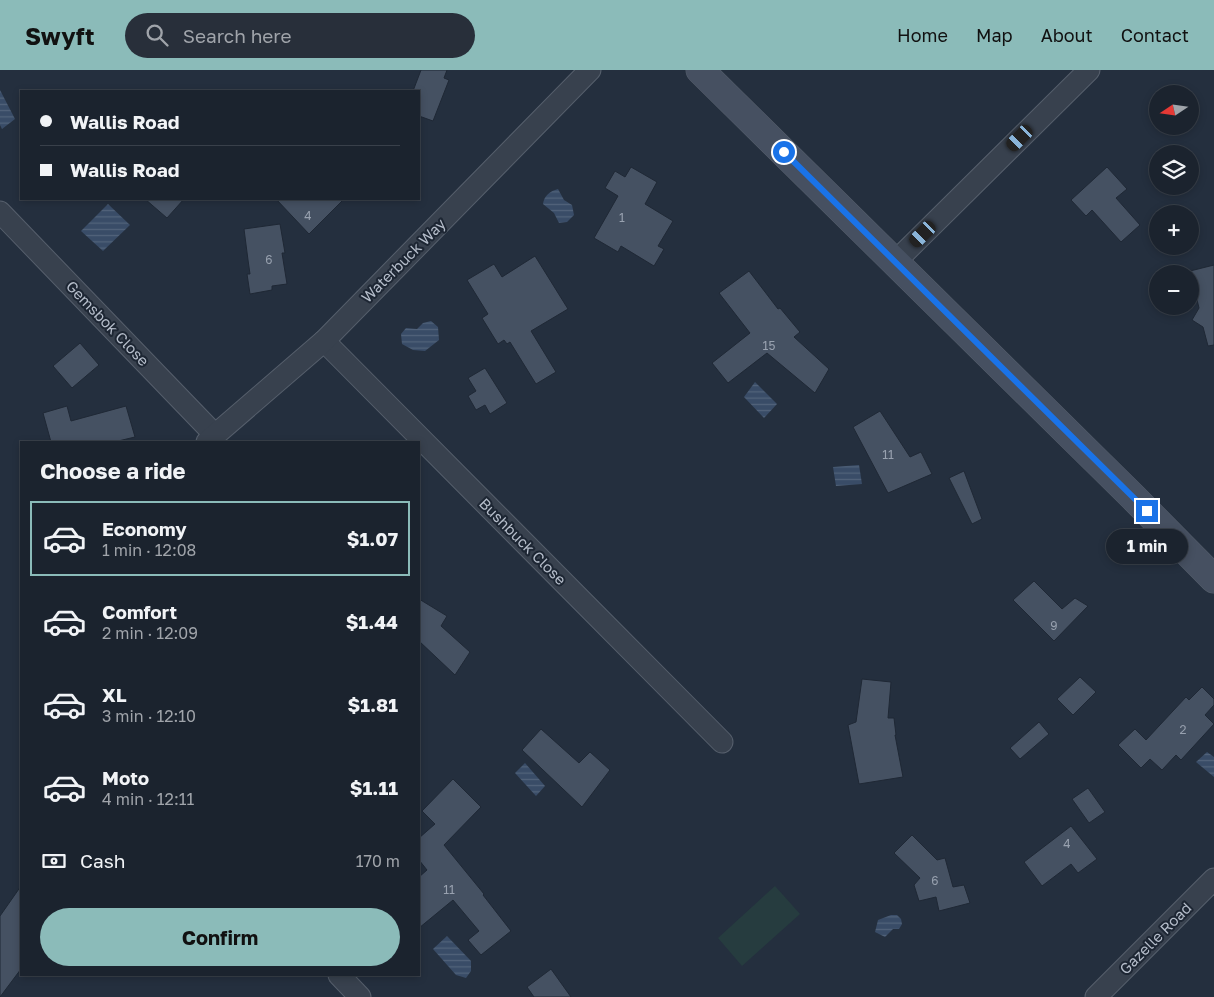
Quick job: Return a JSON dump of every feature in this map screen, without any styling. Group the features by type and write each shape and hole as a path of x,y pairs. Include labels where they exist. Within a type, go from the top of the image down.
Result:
{"street":[{"name":"Waterbuck Way","path":"211,439 324,341 590,70"},
{"path":"700,70 1134,497 1214,579"},
{"path":"896,262 1089,70"},
{"name":"Gemsbok Close","path":"0,212 211,439"},
{"name":"Bushbuck Close","path":"324,341 722,742"},
{"name":"Gazelle Road","path":"1096,997 1214,879"},
{"path":"340,976 360,997"}],"green space":[{"path":"775,886 800,914 742,966 718,938"}],"water":[{"path":"0,90 15,119 2,129 0,125"},
{"path":"558,189 564,200 572,205 574,215 567,222 559,223 554,213 543,204 548,194"},
{"path":"108,204 130,225 103,251 81,231"},
{"path":"431,321 438,327 439,340 425,351 413,350 402,344 401,334 406,328 417,329 423,323"},
{"path":"755,382 777,404 764,418 744,397"},
{"path":"859,465 862,484 836,486 833,467"},
{"path":"1207,752 1214,757 1214,777 1196,762"},
{"path":"525,763 545,786 536,796 515,773"},
{"path":"891,915 897,915 901,919 902,924 899,929 893,929 885,937 875,932 878,920"},
{"path":"447,936 471,961 471,971 466,978 456,975 433,949"}],"building":[{"path":"421,70 447,70 444,78 449,80 433,121 420,116 420,90 413,90"},
{"path":"631,167 657,182 645,204 673,221 658,246 664,249 654,266 621,246 618,252 594,238 618,196 605,188 615,171 625,177"},
{"path":"1107,167 1127,189 1116,198 1140,225 1121,242 1092,210 1086,216 1071,200"},
{"path":"146,200 183,200 167,218"},
{"path":"277,200 343,200 309,234"},
{"path":"280,224 285,253 282,253 287,284 272,286 272,290 250,294 247,274 250,274 244,229"},
{"path":"535,256 568,309 531,331 556,372 536,384 510,342 507,344 504,340 498,344 482,318 488,314 467,280 494,264 502,277"},
{"path":"1214,265 1214,345 1208,346 1203,327 1192,320 1195,315 1199,315 1199,269"},
{"path":"749,271 778,309 780,308 800,332 794,337 829,369 815,393 767,353 728,383 712,363 750,333 719,293"},
{"path":"80,343 99,365 72,388 53,366"},
{"path":"485,368 507,403 490,414 485,405 476,410 468,396 476,391 468,378"},
{"path":"67,406 71,421 126,406 135,437 118,441 51,441 43,413"},
{"path":"880,411 910,457 921,452 932,474 888,493 853,427"},
{"path":"964,471 982,519 972,524 949,478"},
{"path":"1034,581 1062,609 1075,598 1088,606 1054,641 1013,600"},
{"path":"420,600 447,616 441,626 470,652 455,675 420,642"},
{"path":"1080,677 1096,692 1073,715 1057,699"},
{"path":"862,679 891,682 888,718 894,718 895,735 903,777 859,784 848,725 856,722"},
{"path":"1202,687 1214,699 1214,705 1205,715 1214,724 1181,760 1176,755 1162,770 1150,759 1141,768 1118,745 1135,729 1146,740 1186,697 1189,700"},
{"path":"1039,722 1049,734 1020,759 1010,748"},
{"path":"541,729 579,763 590,752 610,770 582,807 522,750"},
{"path":"453,779 481,807 444,845 511,931 481,955 468,940 479,931 453,900 420,927 420,876 427,870 420,861 420,837 435,824 422,811"},
{"path":"1088,788 1105,812 1089,823 1072,799"},
{"path":"1071,826 1097,859 1078,873 1071,864 1042,886 1024,862"},
{"path":"912,835 937,860 945,858 953,887 964,885 970,903 939,911 936,897 919,901 914,885 920,878 894,853"},
{"path":"20,887 20,970 0,997 0,916"},
{"path":"551,969 571,997 534,997 527,987"}],"route":[{"path":"784,152 1147,511"}]}
